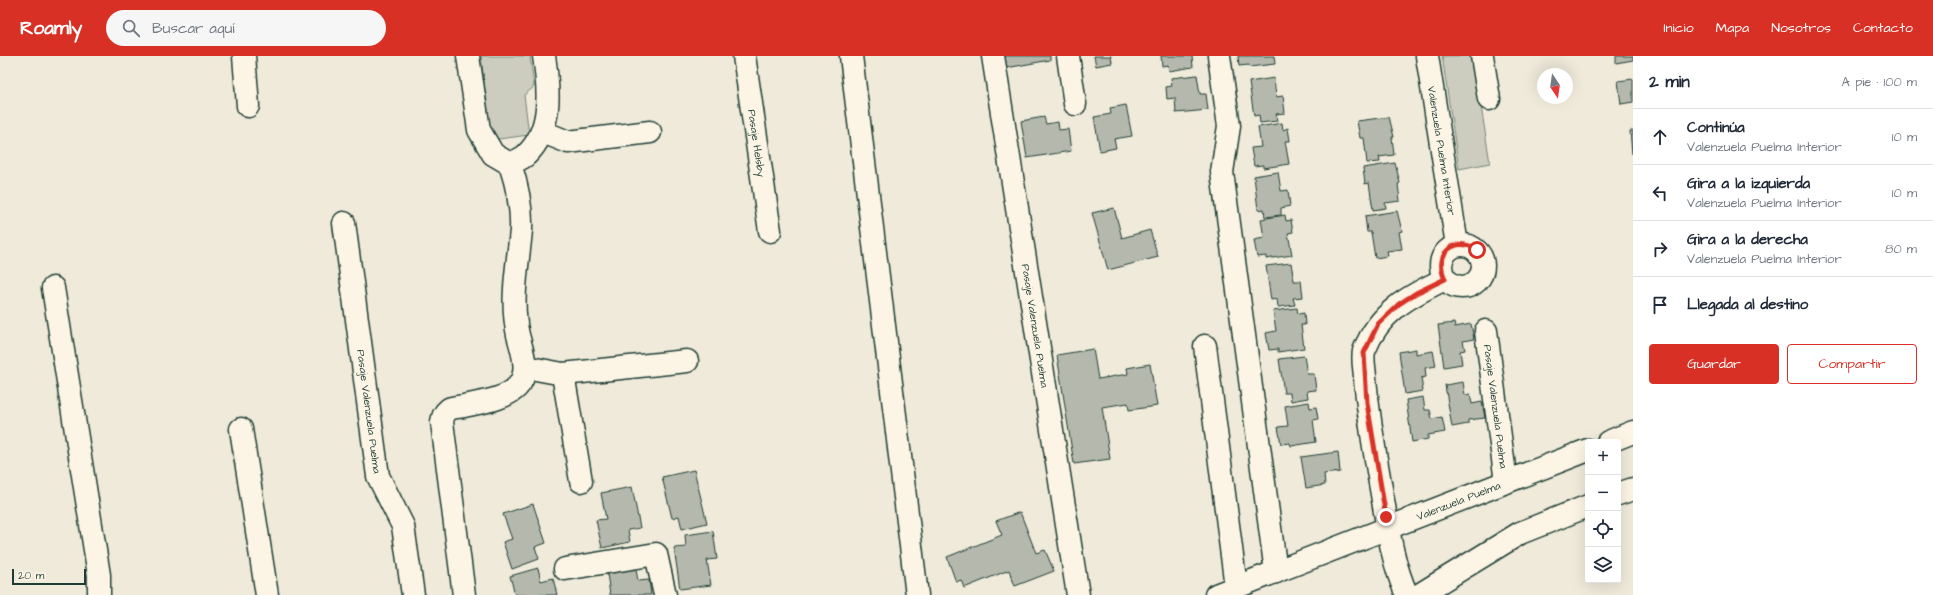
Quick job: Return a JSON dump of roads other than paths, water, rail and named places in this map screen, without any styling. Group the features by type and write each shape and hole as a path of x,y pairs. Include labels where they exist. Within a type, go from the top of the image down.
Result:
{"street":[{"path":"244,56 248,106"},
{"path":"464,595 442,422 444,414 450,408 499,398 510,392 518,386 522,379 525,366 514,320 515,285 521,228 518,190 510,164 494,154 479,130 468,56"},
{"path":"510,164 526,155 543,132 548,100 544,56"},
{"name":"Pasaje Helsby","path":"744,56 770,231"},
{"path":"851,56 917,595"},
{"name":"Pasaje Valenzuela Puelma","path":"993,56 1078,595"},
{"path":"1068,56 1075,104"},
{"path":"1219,56 1229,126 1222,172 1276,572"},
{"name":"Valenzuela Puelma Interior","path":"1427,56 1457,245"},
{"path":"1482,56 1489,99"},
{"path":"543,132 568,142 650,132"},
{"name":"Pasaje Valenzuela Puelma","path":"344,223 378,476 403,526 413,595"},
{"path":"1465,244 1477,250 1481,257 1483,271 1474,283 1465,287 1451,284 1445,279 1441,272 1441,260 1445,253 1457,245 1465,244"},
{"path":"1406,595 1401,582 1387,528 1367,403 1364,353 1378,324 1399,304 1416,293 1445,279"},
{"path":"54,288 99,575 99,595"},
{"name":"Pasaje Valenzuela Puelma","path":"1486,331 1506,482"},
{"path":"1205,346 1236,587"},
{"path":"525,366 563,374 687,361"},
{"path":"563,374 581,481"},
{"path":"241,429 267,595"},
{"path":"1616,439 1633,432"},
{"name":"Valenzuela Puelma","path":"1216,595 1585,451"},
{"path":"1621,493 1633,489"},
{"path":"1419,595 1520,533 1585,507"},
{"path":"565,569 656,554 665,595"}]}
